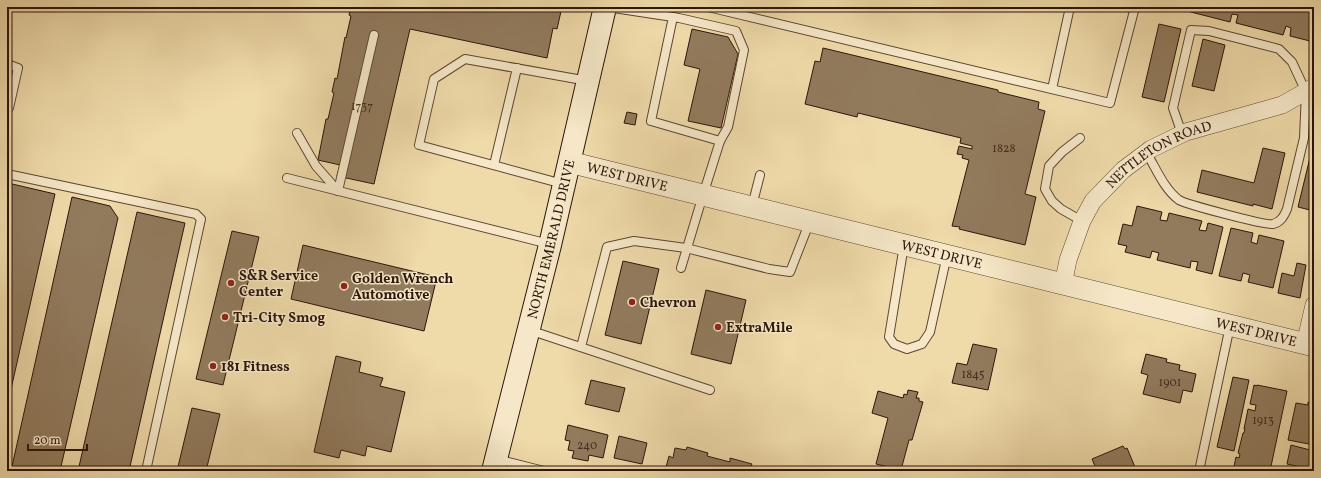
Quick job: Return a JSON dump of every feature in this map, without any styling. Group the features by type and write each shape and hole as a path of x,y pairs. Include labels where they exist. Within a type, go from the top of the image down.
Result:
{"main road":[{"name":"NORTH EMERALD DRIVE","path":"495,465 550,245 606,7"}],"street":[{"name":"NETTLETON ROAD","path":"1062,285 1068,260 1082,221 1093,202 1123,170 1146,152 1182,134 1282,105 1310,89"},
{"name":"WEST DRIVE","path":"569,162 1309,345"},
{"path":"1309,345 1314,305"}],"lane":[{"path":"606,7 679,18 736,31 744,50 728,128 720,141 702,195 681,268"},
{"path":"708,7 1110,103 1135,7"},
{"path":"1052,89 1070,7"},
{"path":"673,18 651,121 720,141"},
{"path":"1146,152 1169,191 1180,201 1245,219 1273,224 1283,219 1287,209 1304,138 1304,124 1310,89 1292,62 1279,50 1209,31 1191,30 1174,108 1182,134"},
{"path":"338,191 374,35"},
{"path":"564,184 419,145 432,86 434,79 465,59 588,81"},
{"path":"7,64 18,68 9,108"},
{"path":"494,165 517,68"},
{"path":"297,133 316,166 338,191"},
{"path":"1080,138 1062,152 1049,166 1045,189 1052,201 1061,209 1082,221"},
{"path":"7,174 196,214 201,219 146,471"},
{"path":"752,207 760,175"},
{"path":"287,178 550,245"},
{"path":"581,347 607,247 634,241 686,248 769,269 790,272 810,221"},
{"path":"904,244 889,337 894,344 907,349 922,344 930,332 948,255"},
{"path":"1199,471 1230,326"},
{"path":"529,330 710,390"},
{"path":"495,465 544,471"}],"building":[{"path":"351,7 562,7 557,29 553,28 547,58 410,29 374,184 337,176 340,165 318,160 326,119 328,119 334,93 332,92 335,78 337,79 345,37 346,38 351,16 349,15"},
{"path":"1184,7 1314,7 1314,42 1290,36 1291,28 1286,26 1283,35 1236,23 1238,15 1232,14 1230,22 1183,10"},
{"path":"1159,24 1181,29 1164,102 1142,97"},
{"path":"692,29 728,37 738,54 721,128 688,121 700,69 684,65"},
{"path":"1203,39 1225,45 1214,91 1192,86"},
{"path":"823,48 998,90 998,92 1039,102 1038,109 1045,111 1025,194 1036,197 1025,245 952,226 969,160 962,158 963,155 957,154 959,146 972,149 972,146 960,143 961,138 858,113 857,117 805,104 815,61 820,62"},
{"path":"627,112 637,114 635,125 624,123"},
{"path":"1314,141 1314,211 1298,207"},
{"path":"1263,148 1285,153 1272,209 1253,204 1253,206 1197,192 1202,170 1254,183"},
{"path":"8,183 55,194 7,407 7,187"},
{"path":"72,197 110,206 118,218 60,471 11,471"},
{"path":"1137,206 1162,212 1160,220 1167,221 1169,213 1202,221 1199,230 1206,231 1208,223 1223,227 1212,274 1196,270 1198,262 1191,261 1190,268 1157,260 1159,253 1152,251 1150,258 1125,252 1127,246 1118,244 1123,224 1132,226"},
{"path":"137,212 185,223 129,471 78,471"},
{"path":"1231,228 1253,233 1251,242 1257,244 1259,235 1284,241 1273,288 1248,282 1250,275 1243,273 1241,281 1219,276"},
{"path":"232,231 259,237 223,385 196,379"},
{"path":"303,245 437,277 424,331 291,299"},
{"name":"Chevron","path":"623,261 659,269 641,344 605,335"},
{"path":"1297,263 1306,265 1300,298 1278,293 1282,273 1294,276"},
{"name":"ExtraMile","path":"706,290 746,300 731,364 691,354"},
{"path":"973,344 997,349 988,390 952,383 957,363 967,365"},
{"path":"1146,354 1167,359 1166,362 1180,365 1179,370 1196,374 1192,392 1183,390 1180,403 1143,394 1148,375 1141,373"},
{"path":"336,356 361,362 359,372 383,378 380,386 405,392 391,452 367,446 365,456 341,450 339,458 314,452"},
{"path":"1233,377 1249,380 1234,451 1217,447"},
{"path":"591,380 625,388 619,412 585,404"},
{"path":"1254,385 1287,391 1270,471 1233,471 1236,457 1239,458 1240,454 1238,453 1245,429 1248,409 1255,411 1256,405 1250,404"},
{"path":"908,390 918,392 916,398 919,398 919,401 923,402 912,440 909,440 901,470 876,464 888,418 872,413 878,391 903,398 904,394 907,395"},
{"path":"1308,402 1314,404 1314,445 1288,440 1296,403 1308,405"},
{"path":"192,408 220,414 206,471 177,471"},
{"path":"568,425 608,435 603,458 589,455 588,461 572,458 574,451 568,450 570,441 565,440"},
{"path":"619,436 647,443 642,464 614,458"},
{"path":"1291,445 1314,451 1314,470 1287,464"},
{"path":"1123,446 1125,449 1127,448 1135,467 1129,469 1130,471 1097,471 1092,459"},
{"path":"687,447 708,453 707,456 730,462 730,458 770,471 665,471 669,456 673,458 675,448 686,450"}],"place":[{"name":"S&R Service Center","path":"231,283"},
{"name":"Golden Wrench Automotive","path":"344,286"},
{"name":"Chevron","path":"632,302"},
{"name":"Tri-City Smog","path":"225,317"},
{"name":"ExtraMile","path":"718,327"},
{"name":"181 Fitness","path":"213,366"}]}
